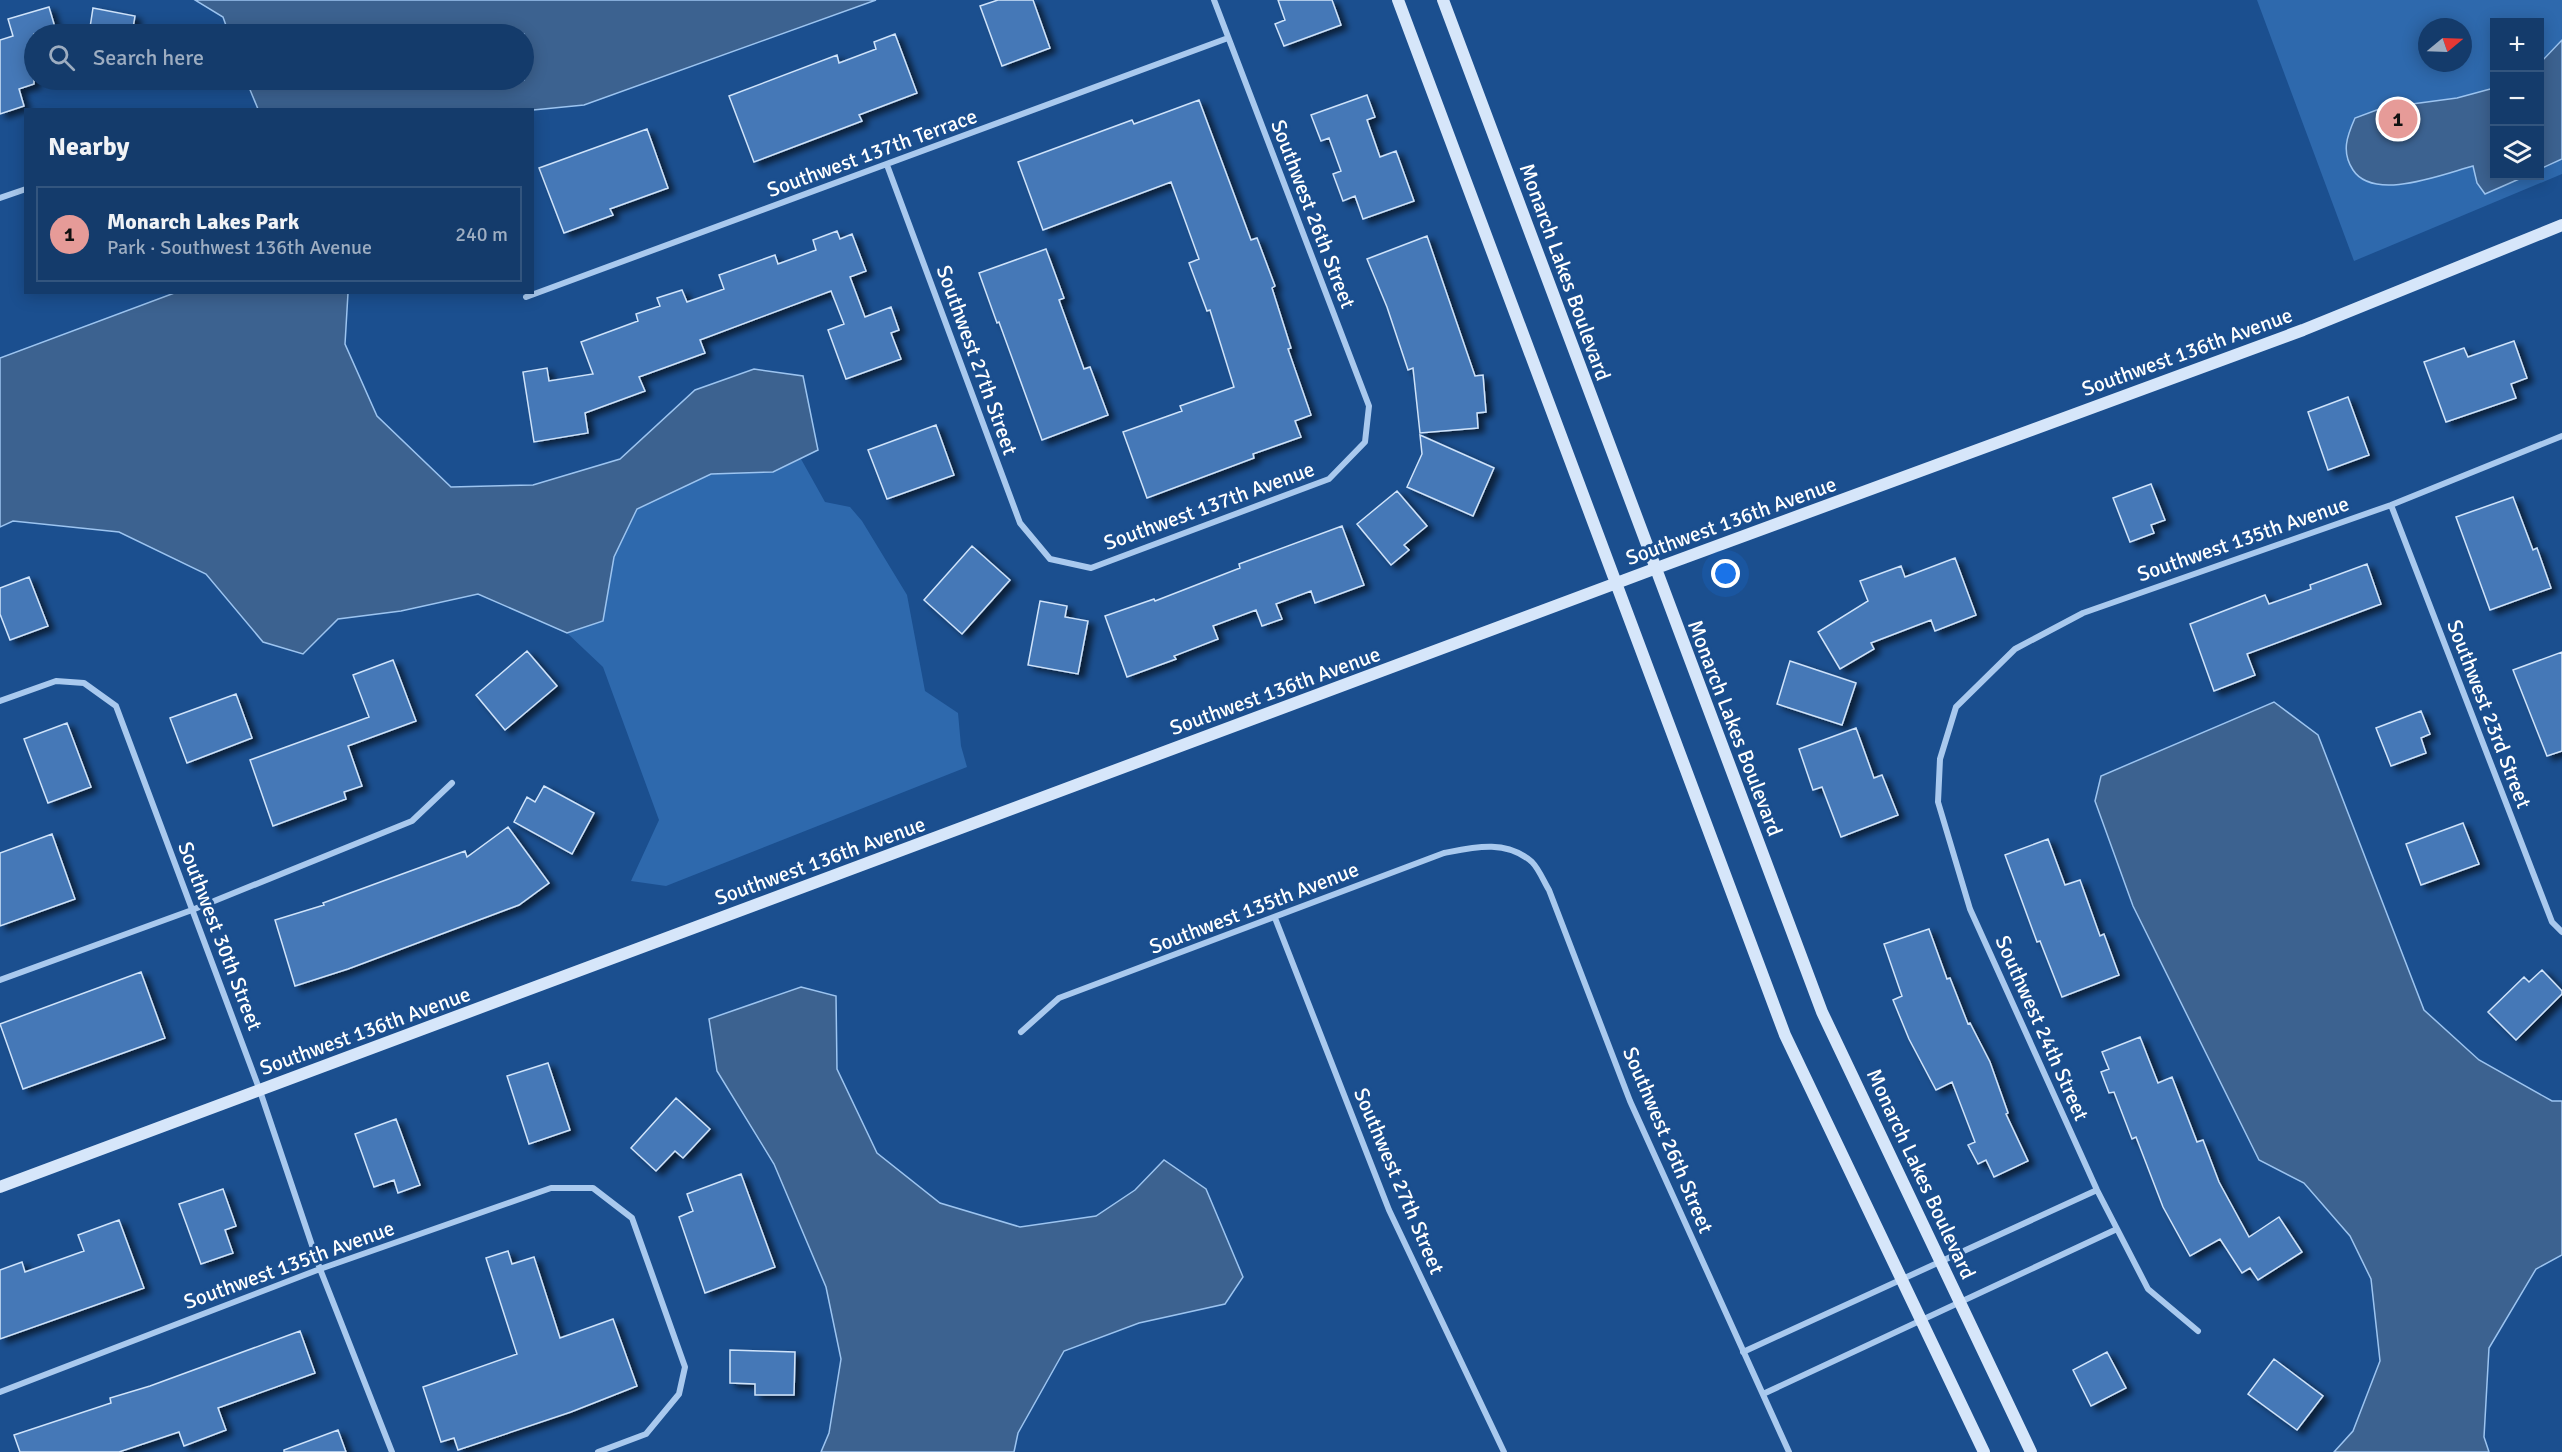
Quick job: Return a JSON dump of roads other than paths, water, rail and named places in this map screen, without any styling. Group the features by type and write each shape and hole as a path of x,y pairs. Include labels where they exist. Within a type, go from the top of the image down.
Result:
{"street":[{"name":"Southwest 26th Street","path":"1214,0 1369,406 1365,442"},
{"path":"1398,0 1785,1035 1984,1452"},
{"name":"Monarch Lakes Boulevard","path":"1443,0 1654,569 1822,1012 2031,1452"},
{"name":"Southwest 137th Terrace","path":"526,297 1228,38"},
{"name":"Southwest 27th Street","path":"887,165 1020,523 1050,559"},
{"path":"0,198 24,190"},
{"name":"Southwest 136th Avenue","path":"0,1187 1654,569 2303,330 2562,225"},
{"name":"Southwest 135th Avenue","path":"1956,707 2015,649 2083,613 2391,505 2562,436"},
{"name":"Southwest 137th Avenue","path":"1050,559 1091,568 1329,479 1365,442"},
{"name":"Southwest 23rd Street","path":"2391,505 2552,922 2562,932"},
{"name":"Southwest 30th Street","path":"0,701 56,681 84,683 116,706 260,1091 320,1269 392,1452"},
{"name":"Southwest 24th Street","path":"1956,707 1940,759 1938,802 1970,909 2097,1190 2148,1289 2198,1331"},
{"path":"0,980 192,910 412,821 452,783"},
{"name":"Southwest 135th Avenue","path":"1021,1032 1059,998 1444,853 1485,845 1512,849"},
{"name":"Southwest 26th Street","path":"1512,849 1533,863 1549,890 1630,1101 1789,1452"},
{"name":"Southwest 27th Street","path":"1275,918 1389,1210 1504,1452"},
{"name":"Southwest 135th Avenue","path":"0,1392 320,1269 551,1188 593,1188 632,1218 685,1367 679,1394 646,1434 598,1452"},
{"path":"1743,1352 2097,1190"},
{"path":"1763,1394 2117,1229"}],"place":[{"name":"Monarch Lakes Park","path":"2398,119"}]}
